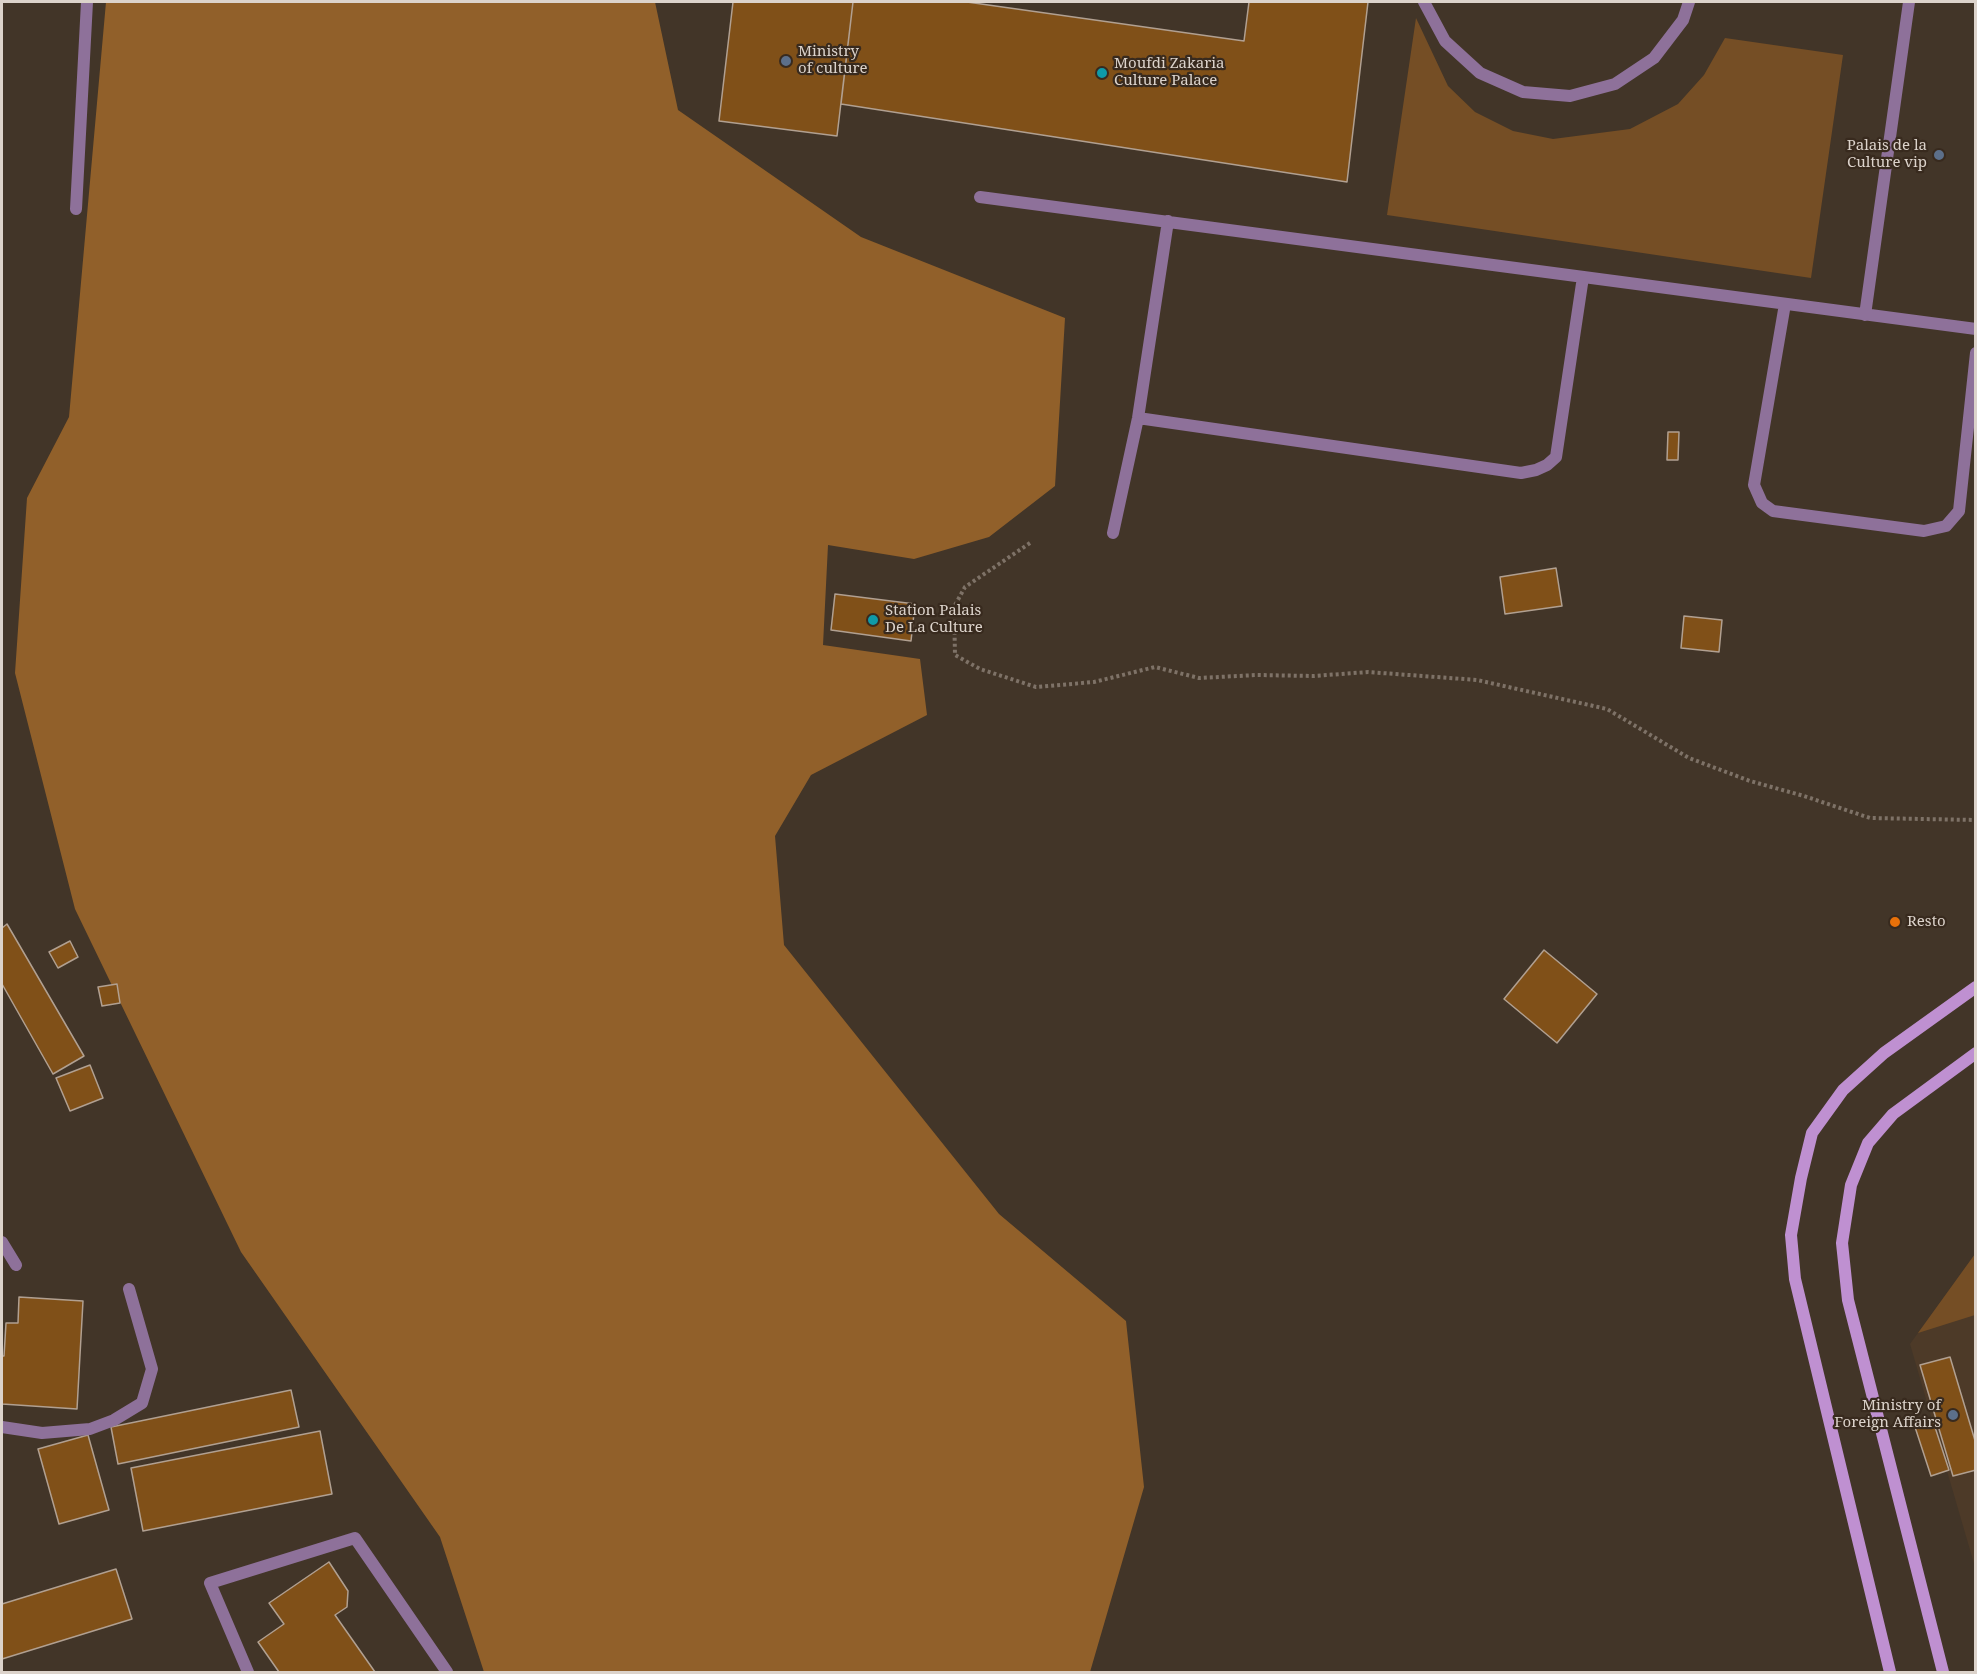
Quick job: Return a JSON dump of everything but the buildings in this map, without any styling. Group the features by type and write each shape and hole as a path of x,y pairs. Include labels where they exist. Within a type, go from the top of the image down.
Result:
{"street":[{"path":"76,209 87,2"},
{"path":"1424,2 1445,41 1480,73 1523,92 1570,96 1615,84 1654,58 1683,20 1689,2"},
{"path":"1865,315 1909,2"},
{"path":"980,197 1976,328"},
{"path":"1113,533 1138,418 1167,221"},
{"path":"1138,418 1521,473 1536,470 1547,465 1556,457 1583,277"},
{"path":"1785,304 1754,485 1762,503 1773,511 1924,531 1946,526 1959,511 1976,353"},
{"path":"1890,1672 1795,1279 1791,1235 1812,1133 1843,1089 1884,1053 1976,987"},
{"path":"1943,1672 1848,1300 1842,1243 1851,1185 1868,1143 1893,1114 1976,1053"},
{"path":"2,1242 16,1265"},
{"path":"2,1427 42,1433 90,1429 114,1420 142,1403 152,1370 129,1289"},
{"path":"248,1672 210,1583 355,1538 447,1672"}],"path":[{"path":"1030,543 965,587 954,607 955,655 980,669 1036,687 1094,682 1155,667 1199,678 1257,675 1314,676 1368,672 1477,680 1607,709 1689,758 1750,781 1870,818 1976,820"}],"shaded area":[{"path":"106,2 655,2 678,110 861,237 1065,318 1055,486 989,537 914,559 828,545 823,645 920,659 927,715 811,775 775,836 784,945 999,1214 1126,1321 1144,1487 1090,1672 484,1672 440,1537 241,1252 75,909 15,673 27,498 69,417"},
{"path":"1416,18 1448,86 1475,112 1513,131 1553,139 1630,129 1678,104 1704,75 1725,38 1843,55 1811,278 1387,215"},
{"name":"Ministry of Foreign Affairs","path":"1975,1254 1975,1567 1910,1344"},
{"path":"1975,1254 1975,1315 1918,1333"}],"place":[{"name":"Ministry of culture","path":"786,61"},
{"name":"Moufdi Zakaria Culture Palace","path":"1102,73"},
{"name":"Palais de la Culture vip","path":"1939,155"},
{"name":"Station Palais De La Culture","path":"873,620"},
{"name":"Resto","path":"1895,922"},
{"name":"Ministry of Foreign Affairs","path":"1953,1415"}]}
